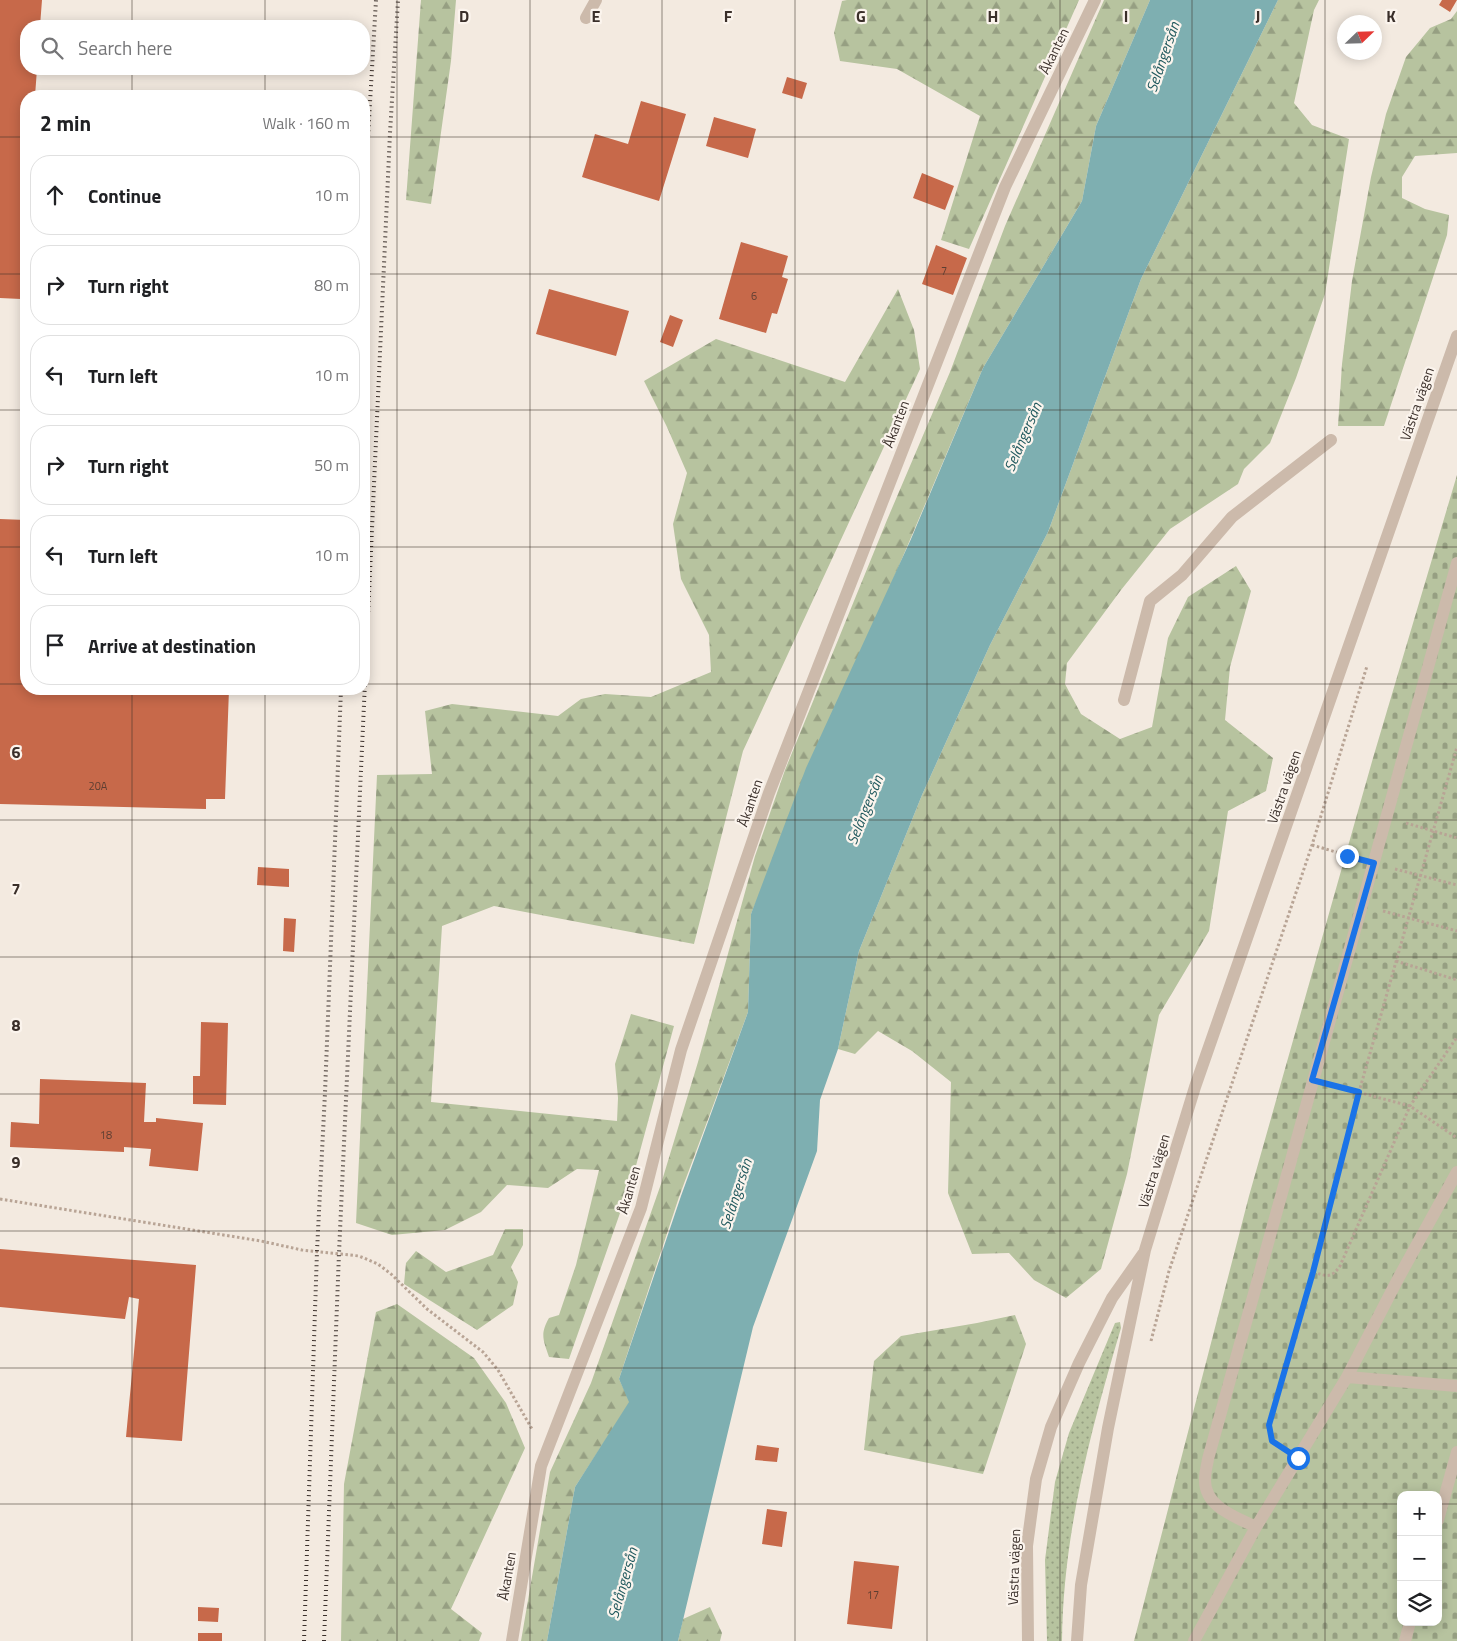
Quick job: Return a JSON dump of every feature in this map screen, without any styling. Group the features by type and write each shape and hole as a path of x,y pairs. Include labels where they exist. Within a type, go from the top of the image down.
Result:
{"street":[{"path":"586,18 596,0"},
{"name":"Åkanten","path":"512,1641 541,1466 641,1208 681,1050 768,793 1005,187 1095,0"},
{"name":"Västra vägen","path":"1077,1641 1082,1585 1108,1428 1146,1250 1195,1087 1457,336"},
{"path":"1124,700 1150,601 1182,575 1232,517 1331,440"},
{"path":"1256,1527 1222,1510 1209,1496 1205,1481 1207,1466 1312,1080 1457,563"},
{"path":"1194,1641 1256,1527 1347,1377 1457,1172"},
{"name":"Västra vägen","path":"1028,1641 1027,1546 1036,1479 1051,1427 1079,1363 1112,1298 1146,1250"},
{"path":"1347,1377 1457,1386"},
{"path":"1442,1506 1457,1452"},
{"path":"1405,1641 1409,1626"}],"path":[{"path":"1150,1344 1170,1271 1312,845 1369,660"},
{"path":"1298,1458 1272,1441 1269,1425 1313,1272 1359,1092 1457,746"},
{"path":"1387,817 1457,838"},
{"path":"1312,845 1457,885"},
{"path":"1361,905 1457,931"},
{"path":"1396,961 1457,980"},
{"path":"1313,1272 1327,1276 1335,1273 1340,1266 1410,1106 1457,1037"},
{"path":"1312,1080 1410,1106 1457,1138"},
{"path":"0,1199 302,1250 359,1256 378,1264 427,1309 483,1352 498,1370 532,1428 541,1466"}],"green space":[{"path":"421,0 456,0 451,61 431,204 406,200"},
{"path":"1079,0 969,249 941,240 980,116 897,69 840,61 834,33 842,1"},
{"path":"1104,0 1150,0 1096,126 1082,201 983,368 751,914 748,1012 679,1197 619,1379 630,1402 575,1487 547,1641 521,1641 550,1472 591,1383 661,1184 698,1062 755,856 785,770 887,520 950,372 1005,226"},
{"path":"1278,0 1319,0 1314,10 1294,103 1312,125 1349,139 1325,294 1296,378 1270,443 1244,469 1238,484 1170,529 1121,590 1067,663 1065,684 1081,714 1120,739 1152,727 1168,638 1188,597 1236,566 1251,591 1230,667 1225,720 1273,758 1266,791 1228,811 1209,931 1159,1015 1127,1174 1101,1269 1066,1298 1034,1280 1009,1253 972,1254 948,1193 951,1082 912,1051 878,1031 855,1054 838,1049 859,951 922,795 990,645 1048,532 1141,279"},
{"path":"1457,11 1457,153 1415,156 1402,177 1402,198 1425,209 1449,215 1447,235 1384,426 1338,426 1342,364 1352,281 1371,177 1386,114 1406,57 1430,28 1451,19"},
{"path":"898,289 914,330 920,369 743,751 694,944 494,906 442,926 431,1102 617,1121 618,1098 615,1064 631,1014 674,1026 634,1173 569,1359 549,1357 544,1341 544,1328 549,1318 559,1315 576,1265 599,1170 577,1169 548,1188 507,1185 481,1212 445,1230 392,1235 356,1223 377,775 432,774 425,711 452,704 558,716 581,699 605,694 651,697 711,672 709,635 681,579 673,524 687,473 644,381 716,339 845,382"},
{"path":"1457,475 1457,1641 1134,1641 1249,1196 1373,758"},
{"path":"505,1229 523,1229 523,1245 511,1267 518,1282 513,1305 477,1330 404,1284 406,1263 416,1251 446,1272 493,1255"},
{"path":"397,1304 474,1358 506,1403 525,1448 451,1609 482,1633 479,1641 341,1641 344,1484 376,1312"},
{"path":"1015,1315 1026,1344 983,1474 864,1450 874,1361 901,1336"},
{"path":"1120,1322 1121,1328 1089,1443 1073,1522 1067,1561 1062,1641 1047,1641 1045,1560 1055,1482 1069,1433 1115,1323"},
{"path":"710,1607 722,1633 720,1641 678,1641 683,1619"}],"water":[{"name":"Selångersån","path":"1150,0 1278,0 1141,279 1048,532 990,645 922,795 859,951 838,1049 820,1100 817,1151 753,1327 678,1641 547,1641 575,1487 629,1402 619,1379 681,1196 748,1012 751,914 806,768 911,539 983,368 1082,201 1096,126"}],"building":[{"path":"0,0 42,0 40,20 20,20 20,75 37,75 35,90 20,90 20,299 0,298"},
{"path":"1442,0 1457,0 1450,12 1439,5"},
{"path":"787,77 807,83 802,99 782,93"},
{"path":"641,101 686,114 659,201 582,177 595,134 628,144"},
{"path":"714,117 756,129 748,158 706,146"},
{"path":"922,173 954,186 945,210 913,198"},
{"path":"741,242 788,256 782,277 788,279 777,314 772,313 766,333 719,319"},
{"path":"936,245 967,258 953,295 922,284"},
{"path":"549,289 629,311 616,356 536,334"},
{"path":"670,315 683,320 673,347 660,342"},
{"path":"0,519 20,520 20,695 229,695 225,799 206,799 206,809 0,804"},
{"path":"258,867 289,869 289,887 257,885"},
{"path":"284,918 296,919 294,952 283,951"},
{"path":"201,1022 228,1023 226,1105 193,1104 193,1076 200,1076"},
{"path":"40,1079 146,1083 144,1122 156,1122 156,1118 203,1123 198,1171 149,1166 151,1149 124,1147 124,1152 10,1147 11,1122 39,1124"},
{"path":"0,1249 196,1265 182,1441 126,1437 139,1299 129,1297 125,1319 0,1307"},
{"path":"757,1445 779,1448 777,1462 755,1460"},
{"path":"767,1509 787,1512 782,1547 762,1544"},
{"path":"854,1561 899,1566 892,1629 847,1624"},
{"path":"198,1607 219,1608 218,1622 198,1621"},
{"path":"198,1633 222,1633 222,1641 198,1641"}],"railway":[{"path":"370,103 376,0"},
{"path":"370,572 398,0"},
{"path":"304,1641 317,1251 341,695"},
{"path":"324,1641 339,1253 364,695"}],"route":[{"path":"1298,1458 1272,1441 1269,1425 1313,1272 1359,1092 1312,1080 1374,863 1347,856"}]}
